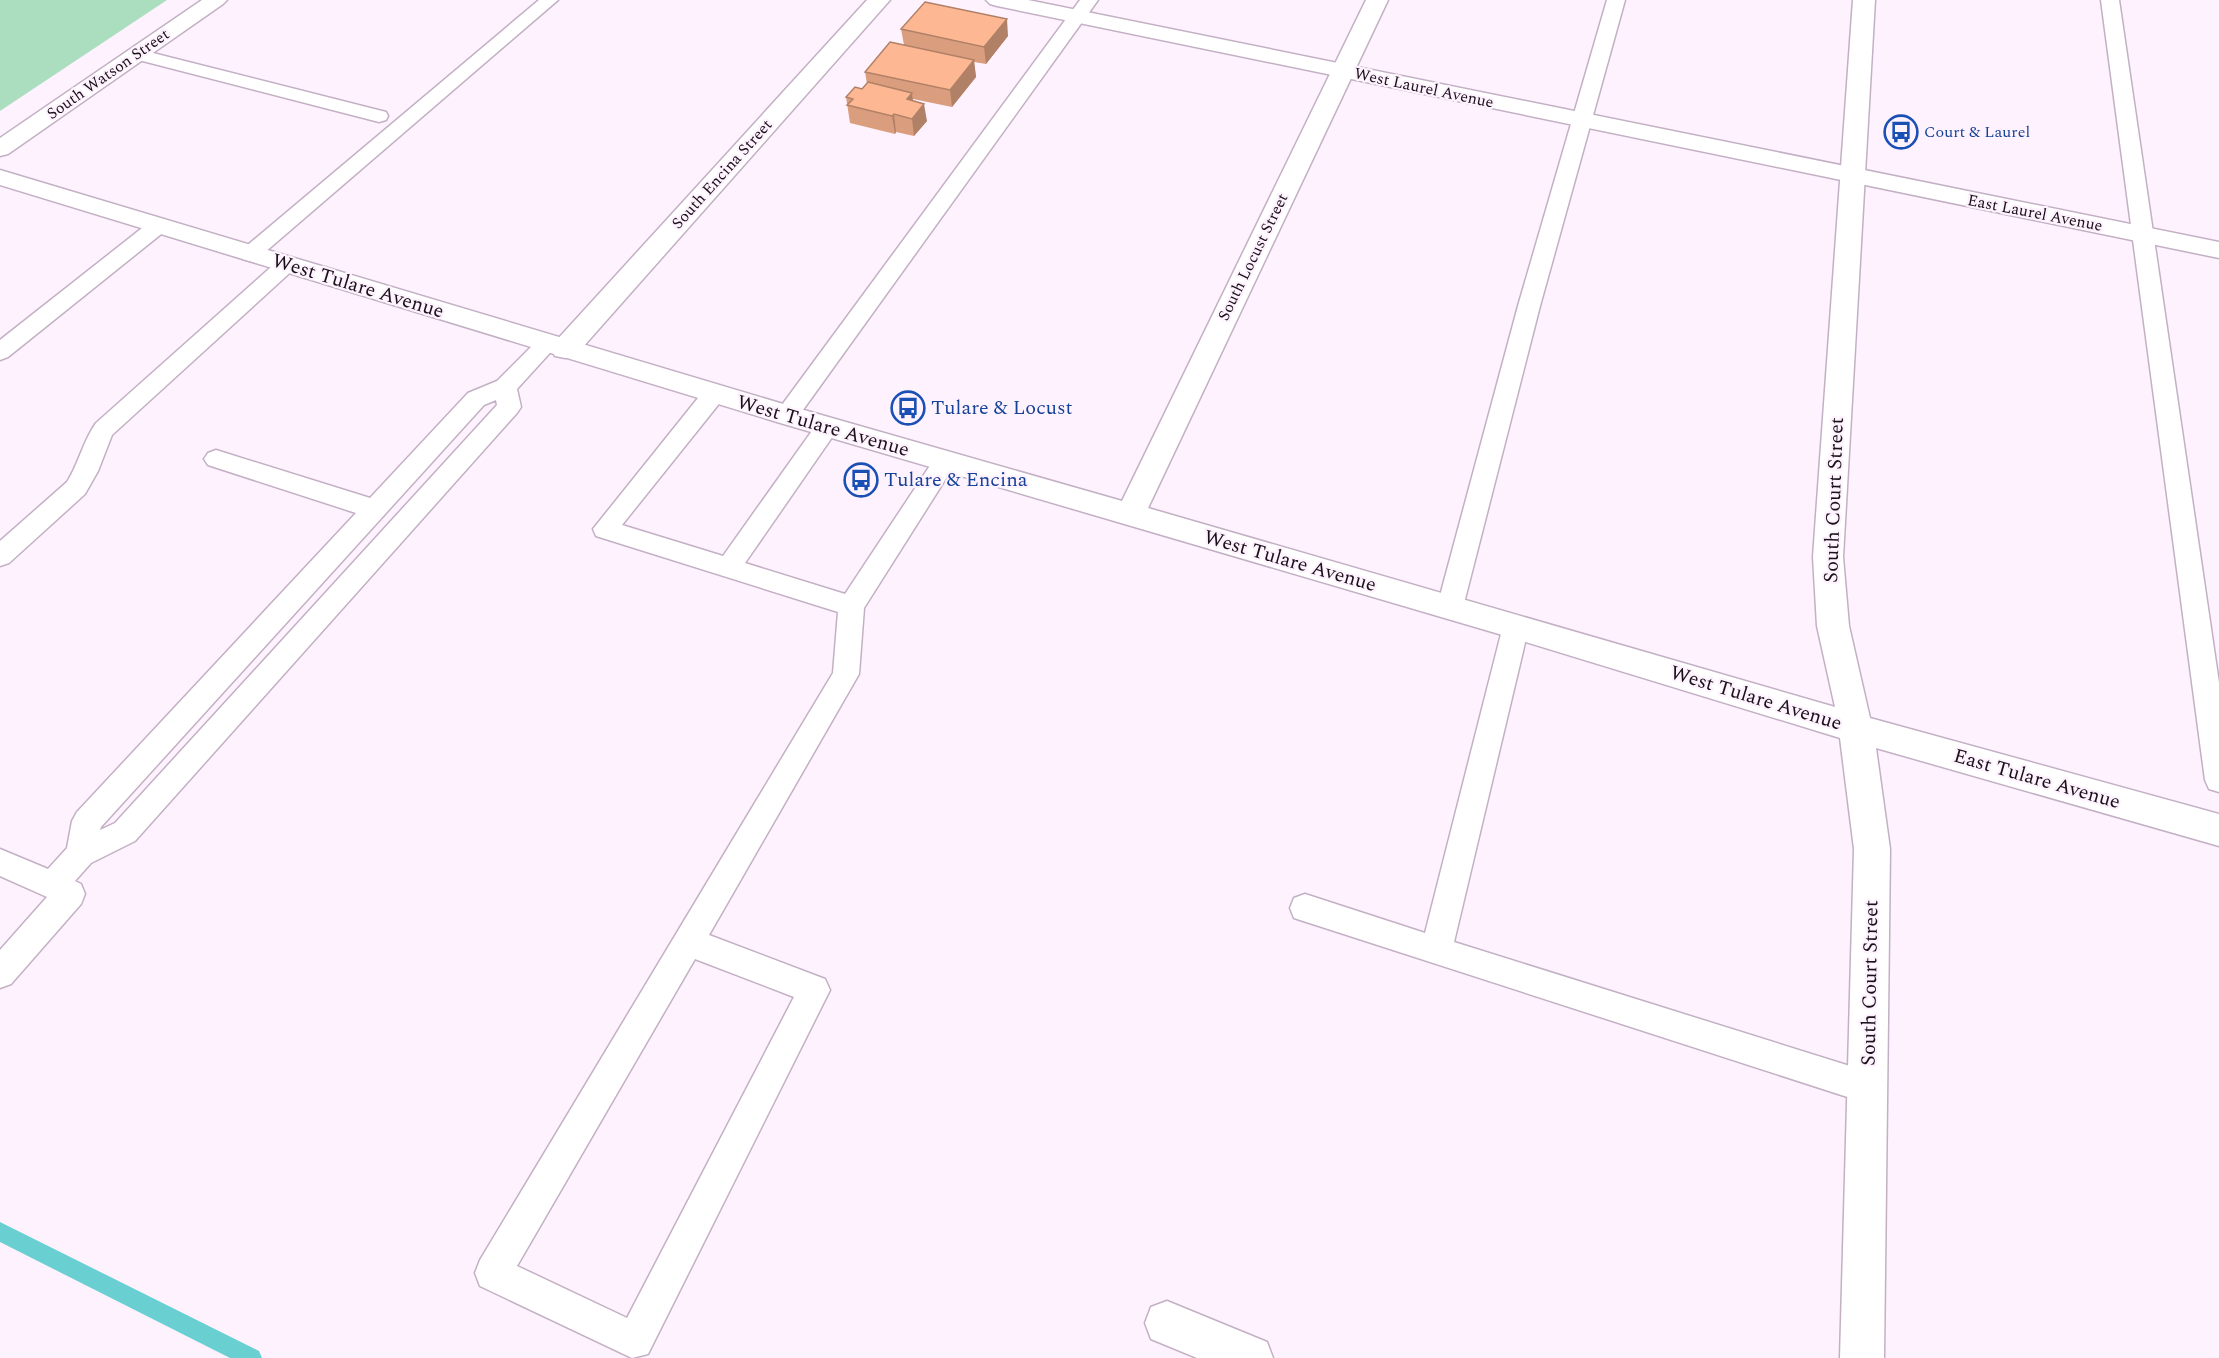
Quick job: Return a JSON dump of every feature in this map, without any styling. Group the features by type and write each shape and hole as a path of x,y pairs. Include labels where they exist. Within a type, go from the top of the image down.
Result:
{"street":[{"name":"South Watson Street","path":"0,149 216,0"},
{"name":"South Encina Street","path":"556,346 879,0"},
{"name":"West Laurel Avenue","path":"996,0 1083,8 1342,71 1851,176"},
{"name":"South Locust Street","path":"1130,514 1377,0"},
{"name":"South Court Street","path":"1862,1358 1872,849 1856,728 1833,626 1828,556 1864,0"},
{"name":"East Laurel Avenue","path":"1851,176 2219,250"},
{"name":"West Tulare Avenue","path":"0,177 714,394 1516,626 1856,728"},
{"name":"East Tulare Avenue","path":"1856,728 2219,830"},
{"path":"1167,1323 1251,1358"}],"lane":[{"path":"250,254 549,0"},
{"path":"1450,607 1529,306 1616,0"},
{"path":"2110,0 2219,780"},
{"path":"787,415 1083,8"},
{"path":"137,54 379,116"},
{"path":"0,352 158,226"},
{"path":"0,556 76,488 86,471 97,439 110,423 287,264"},
{"path":"81,854 87,821 476,399 504,387 556,346"},
{"path":"53,885 81,854 125,832 133,824 509,407 504,387"},
{"path":"714,394 605,529 851,606"},
{"path":"728,568 827,427"},
{"path":"216,459 374,509"},
{"path":"688,942 814,990 635,1341 493,1273 688,942 846,674 851,606 945,461"},
{"path":"1436,951 1516,626"},
{"path":"0,862 70,894 0,973"},
{"path":"1305,908 1869,1088"}],"green space":[{"path":"0,0 167,0 0,111"}],"building":[{"path":"925,2 1007,19 984,47 901,29"},
{"path":"890,42 974,60 950,90 865,72"},
{"path":"868,82 912,93 907,99 924,104 912,119 847,105 853,99 846,97 855,87 862,89"}],"waterway":[{"path":"0,1232 252,1358"}],"place":[{"name":"Court & Laurel","path":"1901,132"},
{"name":"Tulare & Locust","path":"908,408"},
{"name":"Tulare & Encina","path":"861,480"}]}
